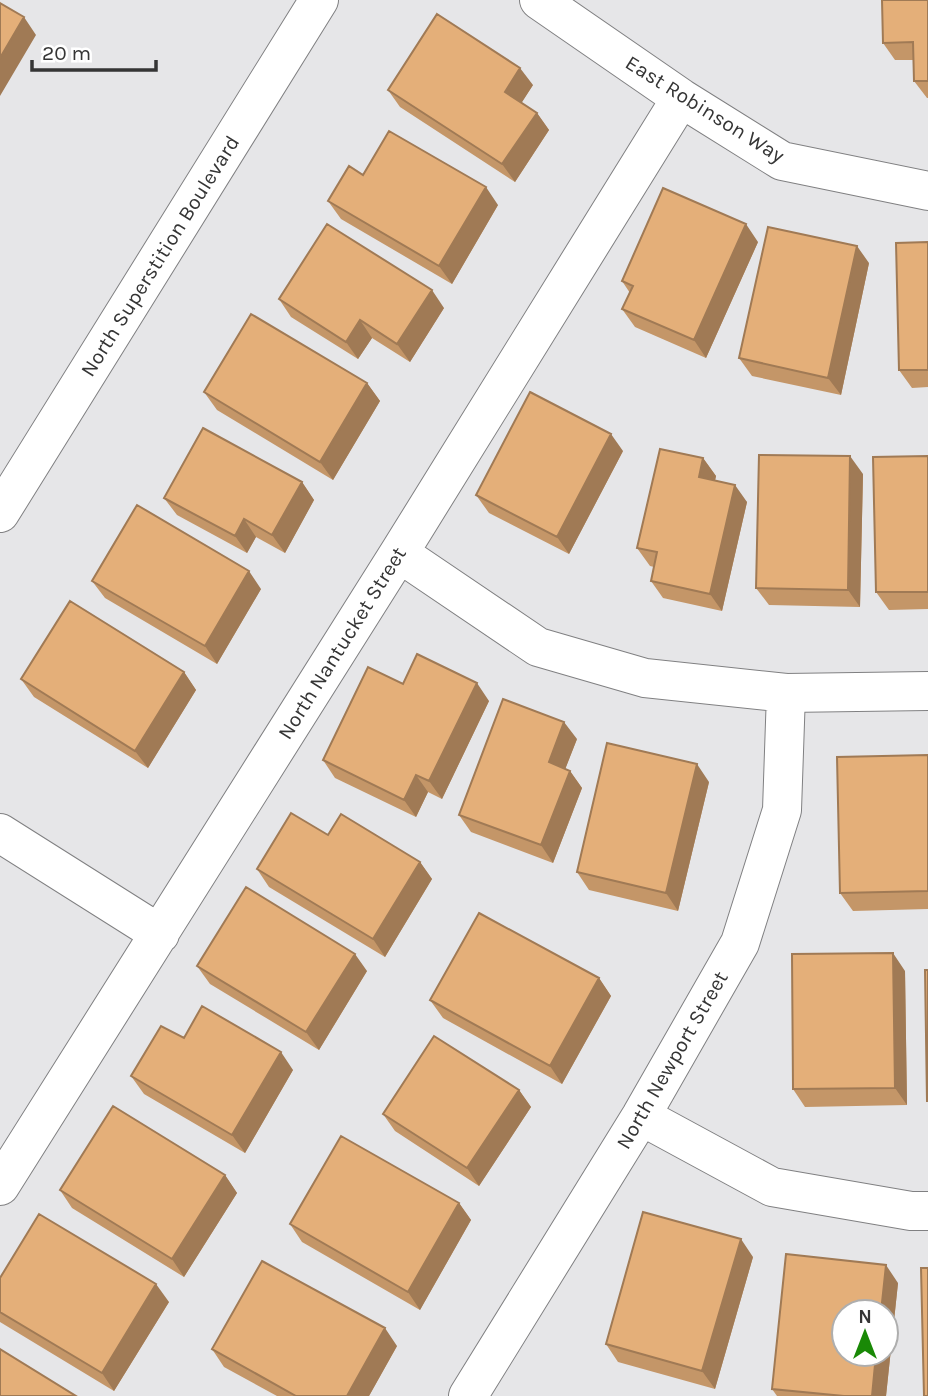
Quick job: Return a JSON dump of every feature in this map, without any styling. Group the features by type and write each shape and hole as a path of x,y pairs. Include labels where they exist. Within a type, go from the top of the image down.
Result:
{"street":[{"name":"North Superstition Boulevard","path":"0,513 319,0"},
{"name":"East Robinson Way","path":"539,0 681,99 782,161 928,191"},
{"name":"North Nantucket Street","path":"0,1186 681,99"},
{"path":"399,553 538,647 645,678 786,693 928,691"},
{"name":"North Newport Street","path":"468,1396 640,1115 740,943 782,810 786,693"},
{"path":"0,833 160,934"},
{"path":"640,1115 772,1187 911,1212 928,1211"}],"building":[{"path":"882,0 928,0 928,81 914,81 913,42 883,43"},
{"path":"0,3 24,17 0,58"},
{"path":"437,14 520,68 505,92 537,113 502,164 388,90"},
{"path":"389,131 486,187 439,266 328,201 349,166 363,175"},
{"path":"663,188 746,224 694,340 622,309 633,286 622,281"},
{"path":"327,224 432,290 397,344 360,320 346,342 279,299"},
{"path":"768,227 857,246 828,378 739,358"},
{"path":"928,242 928,370 899,370 896,243"},
{"path":"251,314 367,383 320,462 204,392"},
{"path":"530,392 611,434 557,537 476,495"},
{"path":"203,428 302,482 272,535 244,519 235,536 164,498"},
{"path":"660,449 703,458 699,477 735,485 710,594 651,581 657,552 637,548"},
{"path":"759,455 850,456 848,590 756,588"},
{"path":"928,456 928,592 876,592 873,457"},
{"path":"137,505 249,571 205,646 92,581"},
{"path":"70,601 184,672 135,751 21,679"},
{"path":"417,654 477,683 429,781 416,775 404,800 323,760 368,667 403,684"},
{"path":"503,699 564,722 549,762 570,771 541,845 459,815"},
{"path":"607,743 697,764 666,893 577,872"},
{"path":"928,755 928,891 840,893 837,757"},
{"path":"291,813 328,835 341,814 420,862 373,939 257,869"},
{"path":"246,887 355,954 306,1032 197,966"},
{"path":"479,913 599,978 550,1066 430,1000"},
{"path":"893,953 895,1088 793,1089 792,954"},
{"path":"925,970 928,970 928,1101 927,1101"},
{"path":"202,1006 281,1052 232,1135 131,1076 161,1026 184,1038"},
{"path":"434,1036 519,1090 467,1168 383,1114"},
{"path":"113,1106 225,1175 172,1259 60,1190"},
{"path":"341,1136 459,1203 408,1292 290,1224"},
{"path":"643,1212 741,1239 702,1371 606,1344"},
{"path":"39,1214 156,1284 102,1373 0,1312 0,1278"},
{"path":"786,1254 886,1265 882,1298 830,1298 830,1368 875,1368 872,1396 772,1389"},
{"path":"262,1261 385,1328 347,1396 296,1396 212,1349"},
{"path":"921,1268 928,1268 928,1396 924,1396"},
{"path":"0,1349 76,1396 0,1396"}]}
